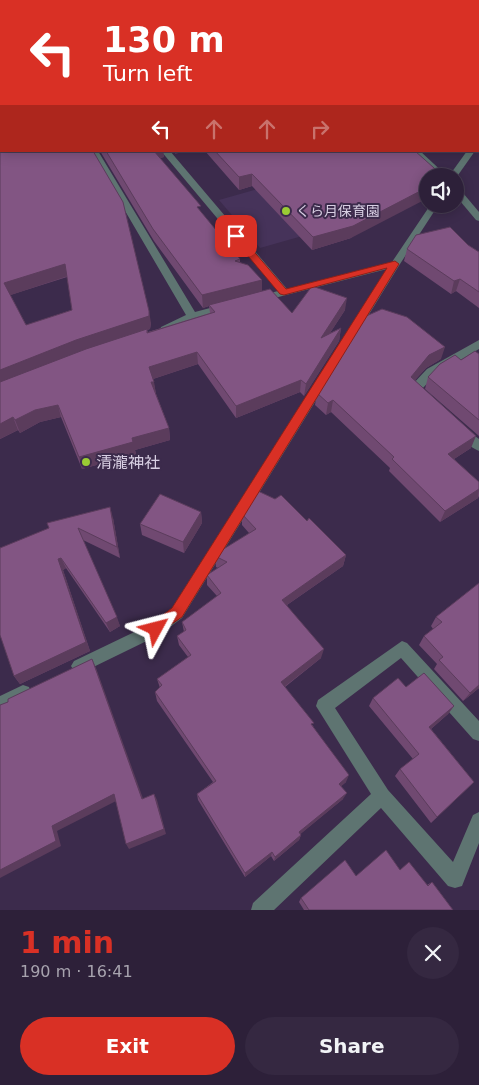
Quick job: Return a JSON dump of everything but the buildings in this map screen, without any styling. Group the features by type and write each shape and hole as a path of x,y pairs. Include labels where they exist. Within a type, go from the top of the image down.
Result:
{"street":[{"path":"95,152 192,316"},
{"path":"166,152 284,292"},
{"path":"416,152 434,168"},
{"path":"459,168 470,152"},
{"path":"464,200 479,218"},
{"path":"69,670 156,629 177,612 395,264 429,213"},
{"path":"154,334 192,316 395,264"},
{"path":"429,402 415,389 431,372 479,344"},
{"path":"451,421 479,446"},
{"path":"479,733 402,648 324,706 382,796 455,879 479,821"},
{"path":"0,704 35,687"},
{"path":"260,910 382,796"}],"shaded area":[{"name":"くら月保育園","path":"308,175 355,221 260,248 219,200"}],"place":[{"name":"くら月保育園","path":"286,211"},
{"name":"清瀧神社","path":"86,462"}],"route":[{"path":"156,629 177,612 395,264 284,292 236,236"}]}
